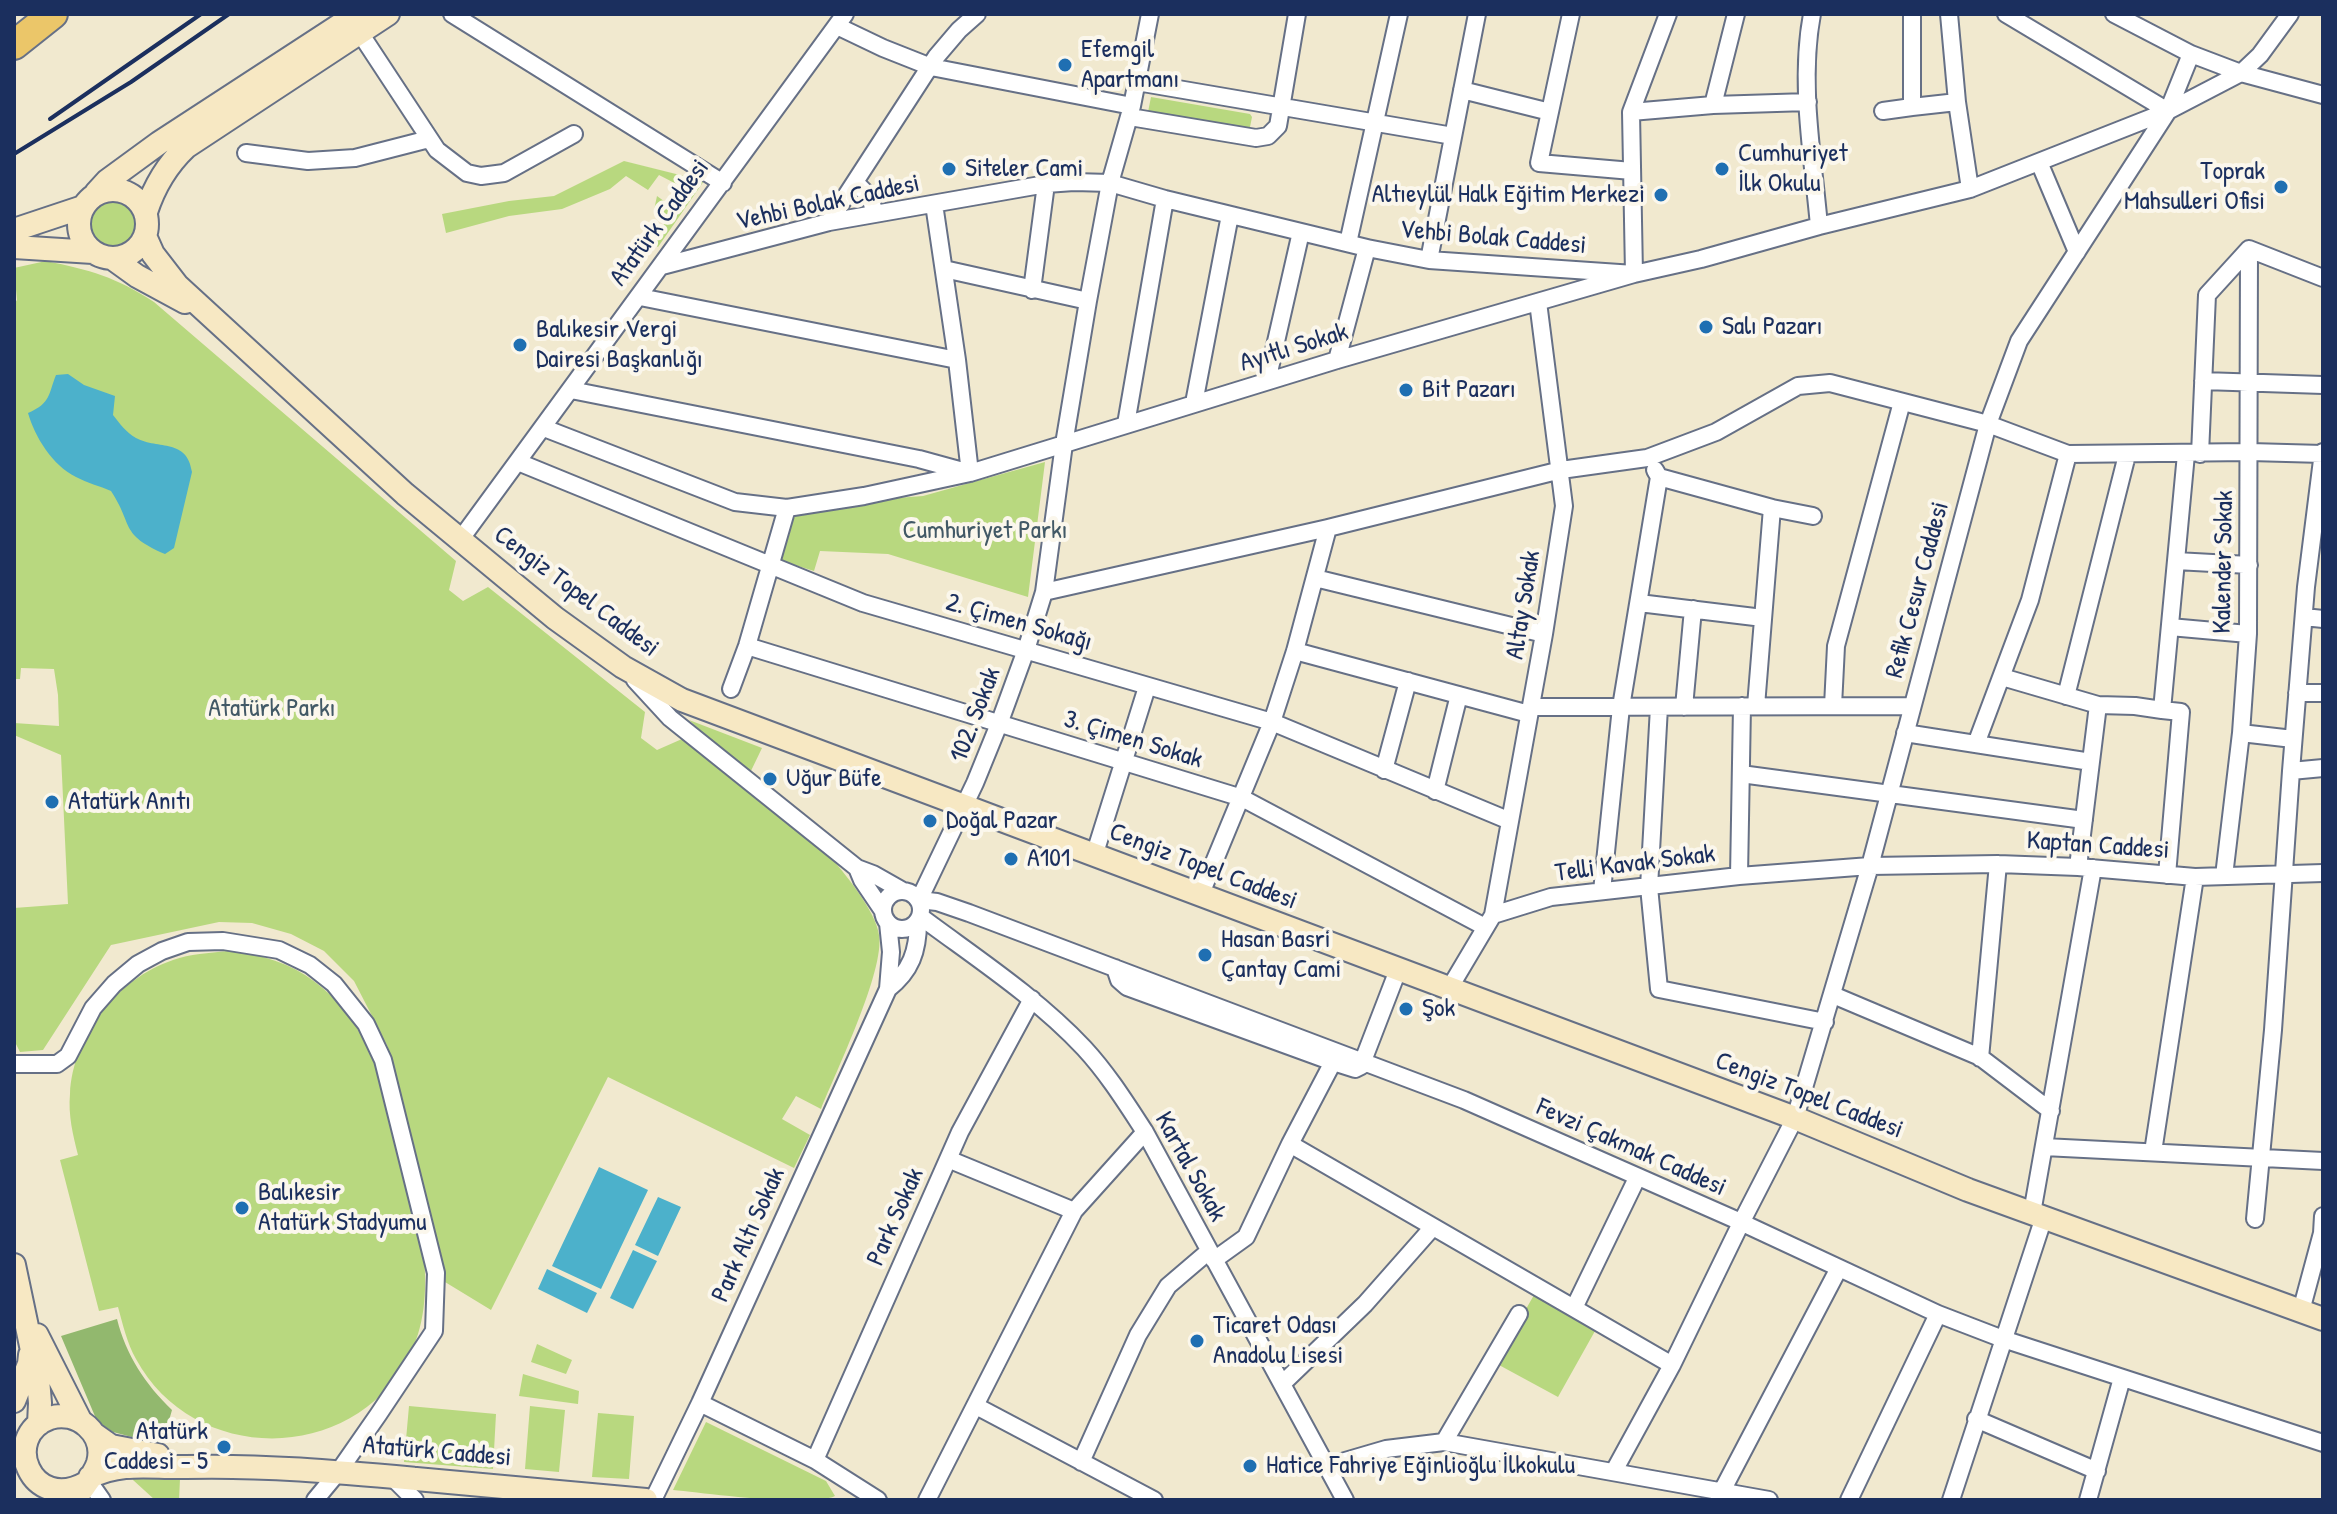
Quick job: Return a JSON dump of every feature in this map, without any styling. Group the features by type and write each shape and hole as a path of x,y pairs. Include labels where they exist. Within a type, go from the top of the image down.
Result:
{"highway":[{"path":"14,45 53,14"}],"main road":[{"path":"102,255 81,236 79,216 107,181 159,143 358,23 388,14"},
{"path":"146,212 171,161 186,147 358,23"},
{"path":"14,230 90,200 106,190 125,191 141,203 147,220 145,236 136,250 120,257 14,247"},
{"name":"Cengiz Topel Caddesi","path":"145,236 163,269 207,314 405,494 555,618 623,667 682,700 1795,1118 1968,1190 2323,1319"},
{"name":"Cengiz Topel Caddesi","path":"102,255 207,314"},
{"path":"14,1265 38,1379 40,1403 29,1427 24,1458 33,1482 63,1491 85,1485 112,1469 138,1465 222,1466"},
{"path":"24,1308 99,1450 98,1462 85,1485"},
{"path":"14,1401 29,1364 30,1345"},
{"path":"29,1427 55,1416 68,1416 111,1446 197,1459 222,1466"},
{"name":"Atatürk Caddesi","path":"222,1466 339,1471 646,1500"}],"street":[{"path":"452,14 723,183"},
{"path":"829,222 931,67 959,30 977,14"},
{"name":"102. Sokak","path":"919,900 999,724 1044,592 1088,301 1110,183 1131,111 1150,14"},
{"path":"841,20 883,48 931,67 1256,138 1268,136 1278,126 1297,14"},
{"path":"1348,243 1399,14"},
{"path":"1429,260 1477,14"},
{"path":"1571,14 1539,163 1632,171"},
{"path":"1634,274 1631,112 1668,14"},
{"path":"1713,105 1736,14"},
{"path":"1812,14 1807,39 1808,102 1819,226"},
{"path":"1912,14 1912,107"},
{"path":"1949,14 1957,102 1970,189"},
{"path":"2006,14 2168,111"},
{"path":"2114,14 2191,54 2241,73 2323,95"},
{"name":"Vehbi Bolak Caddesi","path":"662,266 829,222 1046,184 1074,182 1110,183 1230,215 1429,260 1634,274 1970,189 2168,111 2241,73 2260,55 2290,14"},
{"name":"Atatürk Caddesi","path":"460,540 841,20"},
{"path":"358,23 429,139 437,150 467,173 481,176 504,173 574,134"},
{"name":"Refik Cesur Caddesi","path":"1614,1471 1672,1365 1795,1118 1870,866 1988,424 2019,341 2168,111 2191,54"},
{"path":"1137,82 1453,136"},
{"path":"1462,90 1550,112"},
{"path":"1631,112 1808,102"},
{"path":"1883,111 1957,102"},
{"path":"246,153 308,161 355,158 429,139"},
{"path":"2039,162 2077,252"},
{"path":"855,182 870,197 875,214"},
{"path":"1032,290 1046,184"},
{"path":"1126,424 1165,199"},
{"path":"571,390 919,459 970,473 934,204"},
{"path":"1194,403 1230,215"},
{"path":"1267,381 1301,232"},
{"path":"1337,360 1367,248"},
{"path":"2162,710 2176,561 2203,381 2207,295 2249,249 2323,278"},
{"name":"Kalender Sokak","path":"2224,876 2241,733 2248,634 2249,249"},
{"path":"944,269 1088,301"},
{"name":"Ayıtlı Sokak","path":"544,428 735,502 787,508 864,496 970,473 1337,360 1634,274"},
{"path":"640,297 957,360"},
{"name":"Altay Sokak","path":"1489,921 1544,634 1564,506 1538,302"},
{"path":"2203,381 2323,385"},
{"path":"1044,592 1328,528 1561,470 1647,458 1716,432 1798,386 1830,383 1988,424 2068,454 2323,453 2316,562 2304,617 2297,693 2273,1030 2255,1219"},
{"path":"1833,706 1836,646 1902,402"},
{"path":"1976,744 2030,600 2068,454"},
{"path":"2066,696 2127,455"},
{"path":"1602,891 1621,707 1659,477 1647,458"},
{"name":"2. Çimen Sokağı","path":"518,462 863,603 1272,722 1510,821"},
{"path":"1659,477 1813,516"},
{"path":"731,689 747,646 787,508"},
{"path":"1739,876 1741,774 1763,618 1772,508"},
{"path":"1200,896 1272,722 1295,651 1328,528"},
{"path":"2176,561 2249,565"},
{"path":"1315,578 1544,634"},
{"path":"1639,603 1763,618"},
{"path":"1684,707 1693,609"},
{"path":"2304,617 2323,619"},
{"path":"2170,627 2248,634"},
{"name":"3. Çimen Sokak","path":"747,646 1242,798 1489,921"},
{"path":"1295,651 1459,695 1530,710 1911,706"},
{"path":"623,667 670,718 857,868 916,896 921,905 917,948 906,972 888,989"},
{"path":"2002,677 2098,705 2181,712 2167,875"},
{"path":"1384,770 1408,681"},
{"path":"1094,856 1147,687"},
{"path":"2297,693 2323,693"},
{"path":"1435,791 1459,695"},
{"path":"1951,1500 2003,1339 2038,1215 2044,1147 2086,868 2084,820 2098,705"},
{"path":"1659,707 1649,887 1659,989 1825,1022"},
{"path":"1905,733 2091,762"},
{"path":"2241,733 2293,739"},
{"path":"2291,771 2323,768"},
{"path":"1741,774 2084,820"},
{"path":"1980,1058 1998,864"},
{"name":"Kaptan Caddesi","path":"1870,866 1998,864 2195,877 2323,873"},
{"name":"Telli Kavak Sokak","path":"1489,921 1551,897 1739,876 1870,866"},
{"path":"857,868 885,917 899,930 906,930 919,920"},
{"path":"2153,1152 2195,877"},
{"path":"888,989 891,952 885,917 887,898 903,891"},
{"name":"Fevzi Çakmak Caddesi","path":"919,900 937,902 969,913 1464,1100 1938,1314 2003,1339 2323,1443"},
{"name":"Kartal Sokak","path":"919,920 1032,999 1083,1047 1114,1084 1145,1132 1345,1500"},
{"path":"1449,989 1489,921"},
{"path":"14,1064 57,1064 68,1056 93,1008 114,984 138,964 188,942 223,941 279,950 310,965 334,984 366,1024 383,1060 436,1273 434,1331 339,1471 315,1500"},
{"path":"1115,968 1119,980 1127,987 1355,1069 1361,1066 1398,970"},
{"name":"Park Altı Sokak","path":"653,1500 888,989"},
{"path":"1833,995 1980,1058 2051,1111"},
{"name":"Park Sokak","path":"815,1460 960,1132 1032,999"},
{"path":"1081,1462 1138,1335 1160,1298 1168,1286 1211,1256 1246,1237 1333,1062"},
{"path":"927,1500 1074,1211 1145,1132"},
{"path":"1290,1144 1672,1365"},
{"path":"2044,1147 2323,1161"},
{"path":"948,1159 1074,1211"},
{"path":"1574,1308 1637,1178"},
{"path":"2301,1311 2322,1233 2323,1216"},
{"path":"1282,1384 1365,1304 1433,1227"},
{"path":"1722,1491 1839,1268"},
{"path":"1444,1442 1519,1314"},
{"path":"1849,1500 1938,1314"},
{"path":"2094,1498 2097,1471 2122,1378"},
{"path":"700,1403 815,1460 878,1500"},
{"path":"976,1406 1154,1500"},
{"path":"1976,1419 2097,1471"},
{"path":"1328,1466 1386,1449 1444,1442 1769,1500"},
{"path":"392,1477 415,1500"},
{"path":"85,1485 102,1500"}],"green space":[{"path":"1151,97 1250,114 1250,127 1247,129 1148,112"},
{"path":"624,161 704,181 658,247 647,240 650,224 660,231 667,219 654,210 657,196 676,210 688,190 659,175 648,190 626,176 610,189 562,209 509,216 446,233 442,214 554,196"},
{"path":"112,198 130,205 137,223 130,241 112,248 94,241 87,223 94,205"},
{"name":"Atatürk Parkı","path":"46,261 102,276 154,302 456,561 449,590 463,601 488,587 645,712 641,738 657,750 682,739 827,853 872,915 879,935 879,951 867,996 821,1109 796,1096 782,1119 810,1135 794,1168 608,1077 491,1310 445,1282 387,1045 354,981 324,951 291,934 252,923 219,922 111,945 43,1050 20,1052 14,1040 14,908 68,904 61,755 14,735 14,723 59,726 54,669 21,668 20,679 14,679 14,304 17,300 14,268"},
{"name":"Cumhuriyet Parkı","path":"1045,462 1028,597 888,554 820,551 814,571 779,560 796,509 820,504 923,496"},
{"path":"689,720 762,748 749,775"},
{"name":"Balıkesir Atatürk Stadyumu","path":"227,951 275,961 314,981 346,1012 359,1032 372,1054 424,1257 424,1309 408,1358 383,1393 350,1418 312,1433 272,1438 232,1433 195,1419 162,1394 136,1359 118,1307 99,1311 60,1160 78,1155 70,1110 73,1072 79,1051 102,1012 117,995 153,969 186,956"},
{"path":"1534,1295 1595,1331 1558,1397 1499,1365 1527,1315 1526,1309"},
{"path":"117,1319 138,1368 172,1410 162,1445 113,1432 97,1421 61,1336"},
{"path":"537,1344 572,1360 566,1374 531,1362"},
{"path":"523,1374 579,1391 578,1404 519,1396"},
{"path":"409,1406 496,1414 493,1469 404,1462"},
{"path":"530,1406 565,1410 559,1472 525,1469"},
{"path":"598,1413 634,1416 629,1479 592,1477"},
{"path":"706,1422 826,1481 835,1496 804,1501 673,1490"},
{"path":"134,1476 180,1479 179,1500 155,1500 133,1480"}],"water":[{"path":"68,374 84,385 115,396 113,415 132,436 178,449 189,461 192,472 174,548 165,554 134,535 111,491 67,472 40,441 28,413 45,402 56,375"},
{"path":"599,1167 648,1190 601,1289 552,1266"},
{"path":"658,1197 681,1207 658,1256 635,1245"},
{"path":"633,1250 657,1261 633,1309 610,1298"},
{"path":"547,1269 597,1293 587,1313 538,1289"}],"railway":[{"path":"50,119 201,14"},
{"path":"14,154 131,82 229,14"}],"place":[{"name":"Efemgil Apartmanı","path":"1065,65"},
{"name":"Siteler Cami","path":"949,169"},
{"name":"Cumhuriyet İlk Okulu","path":"1722,169"},
{"name":"Toprak Mahsulleri Ofisi","path":"2281,187"},
{"name":"Altıeylül Halk Eğitim Merkezi","path":"1661,195"},
{"name":"Salı Pazarı","path":"1706,327"},
{"name":"Balıkesir Vergi Dairesi Başkanlığı","path":"520,345"},
{"name":"Bit Pazarı","path":"1406,390"},
{"name":"Uğur Büfe","path":"770,779"},
{"name":"Atatürk Anıtı","path":"52,802"},
{"name":"Doğal Pazar","path":"930,821"},
{"name":"A101","path":"1011,859"},
{"name":"Hasan Basri Çantay Cami","path":"1205,955"},
{"name":"Şok","path":"1406,1009"},
{"name":"Balıkesir Atatürk Stadyumu","path":"242,1208"},
{"name":"Ticaret Odası Anadolu Lisesi","path":"1197,1341"},
{"name":"Atatürk Caddesi - 5","path":"224,1447"},
{"name":"Hatice Fahriye Eğinlioğlu İlkokulu","path":"1250,1466"}]}
